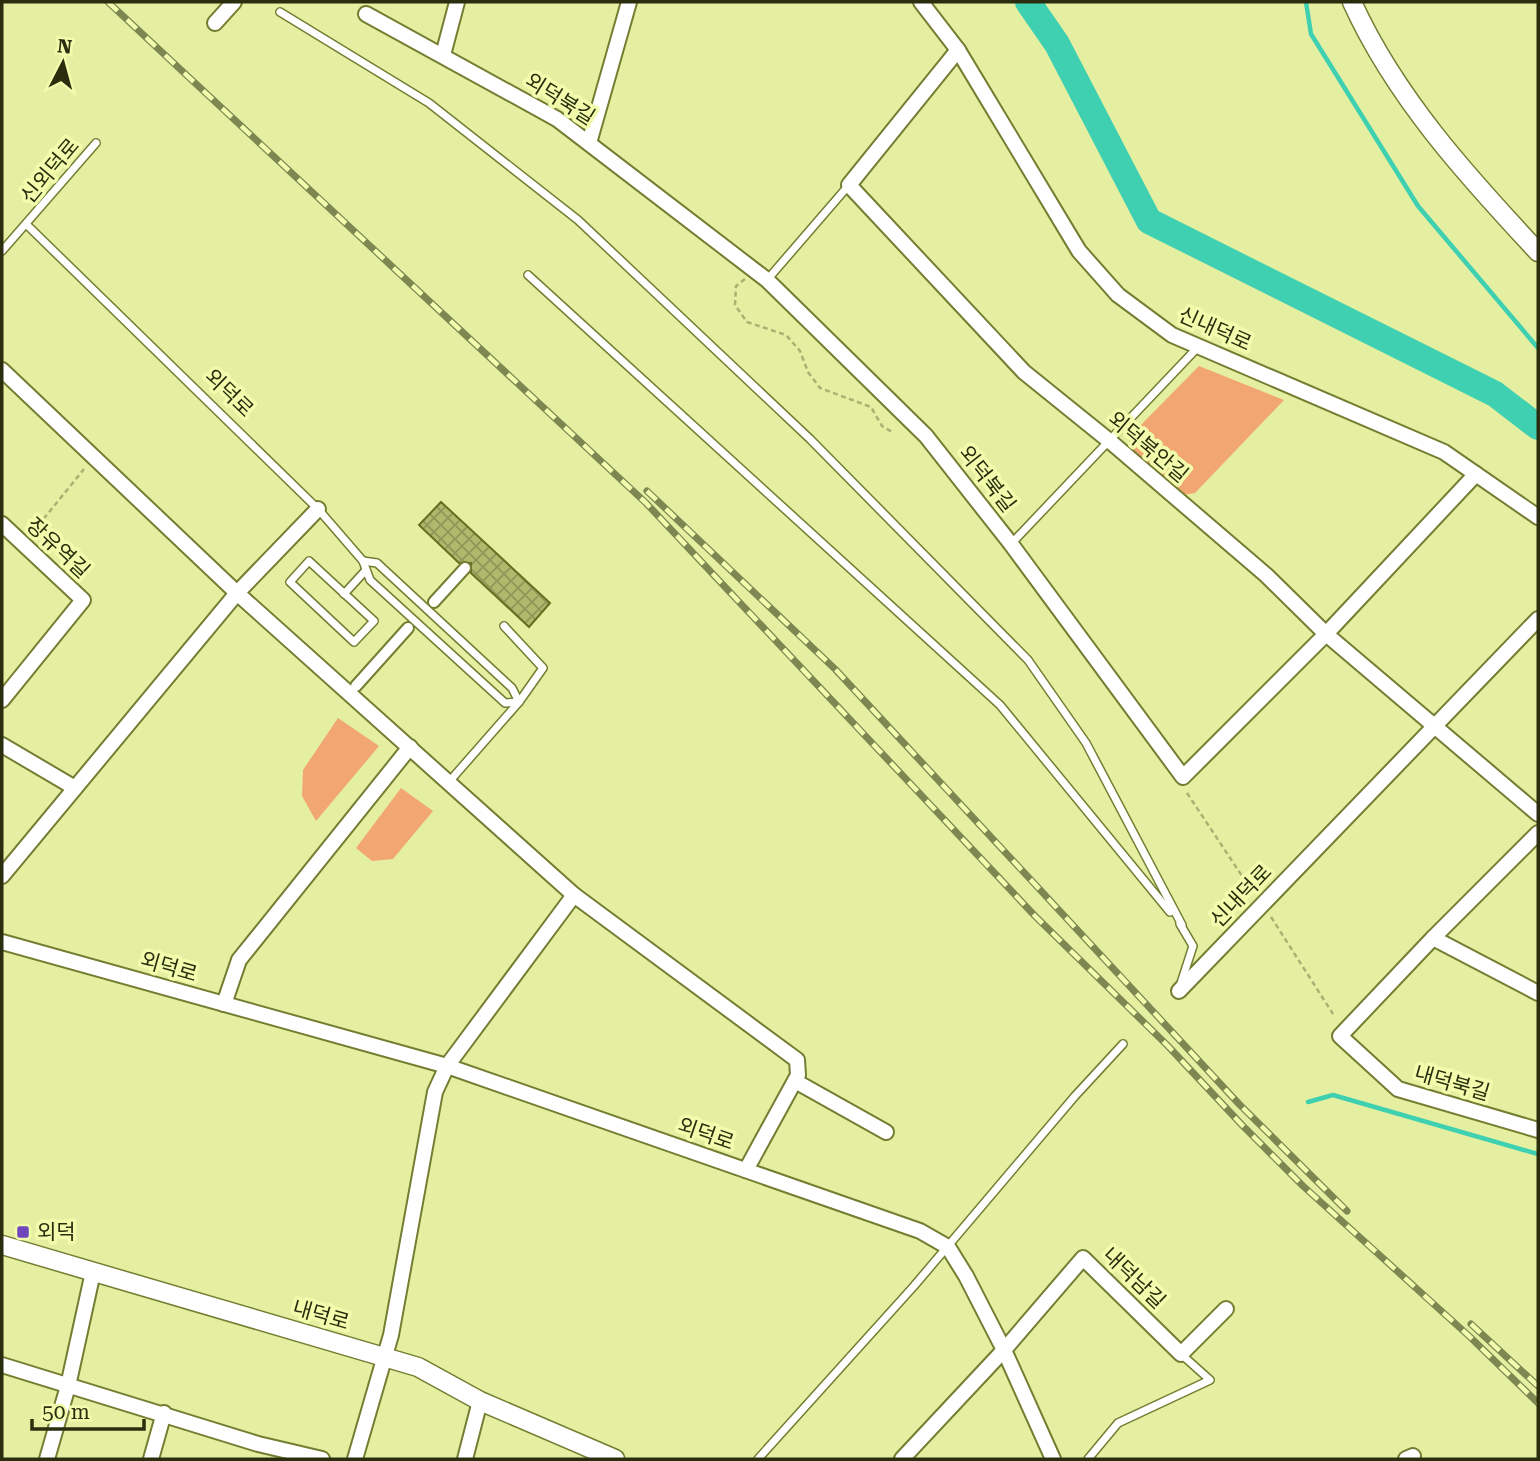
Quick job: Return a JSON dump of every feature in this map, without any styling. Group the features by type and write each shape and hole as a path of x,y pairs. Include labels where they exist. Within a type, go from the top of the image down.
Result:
{"street":[{"path":"215,23 234,2"},
{"path":"443,55 457,2"},
{"path":"589,143 629,2"},
{"name":"신내덕로","path":"921,2 958,50 1080,251 1118,295 1172,335 1444,452 1538,517"},
{"path":"1352,2 1365,30 1424,125 1538,252"},
{"name":"외덕북길","path":"366,14 557,119 767,280 926,436 1011,544 1183,777 1326,634 1476,474"},
{"path":"849,185 958,50"},
{"name":"외덕북안길","path":"849,185 1024,372 1109,440 1266,575 1326,634 1435,725"},
{"path":"2,370 237,593 574,895 797,1060 798,1075 795,1082 746,1170"},
{"path":"2,876 237,593 318,509"},
{"name":"장유역길","path":"2,524 83,600 2,700"},
{"path":"434,601 465,568"},
{"name":"신내덕로","path":"1179,991 1538,619"},
{"path":"356,687 408,628"},
{"path":"1435,725 1538,814"},
{"path":"2,745 75,788"},
{"path":"224,1004 239,960 410,747"},
{"name":"내덕북길","path":"1538,833 1340,1036 1398,1089 1538,1130"},
{"path":"355,1459 384,1358 435,1092 447,1066 574,895"},
{"path":"1433,938 1538,993"},
{"name":"외덕로","path":"2,942 447,1066 920,1231 948,1247"},
{"path":"795,1082 886,1132"},
{"name":"내덕로","path":"2,1245 418,1367 480,1401 615,1459"},
{"path":"948,1247 1004,1350 1053,1459"},
{"name":"내덕남길","path":"1004,1350 1083,1258 1181,1354"},
{"path":"47,1459 68,1386 93,1272"},
{"path":"1181,1354 1226,1309"},
{"path":"902,1459 1004,1350"},
{"path":"2,1365 258,1444 321,1459"},
{"path":"465,1459 480,1401"},
{"path":"150,1459 164,1413"},
{"path":"253,1459 258,1444"}],"lane":[{"path":"280,12 429,103 578,220 839,468 1028,660 1086,743 1193,946 1179,991"},
{"name":"신외덕로","path":"2,251 96,143"},
{"path":"767,280 849,185"},
{"name":"외덕로","path":"27,225 318,509 363,561"},
{"path":"528,275 1000,705 1182,925"},
{"path":"1011,544 1200,345"},
{"path":"309,561 344,594 374,621 354,642 290,582 309,561"},
{"path":"363,561 377,563 512,688 519,702 505,703 370,580 363,561"},
{"path":"344,594 366,570"},
{"path":"448,783 519,702 543,668 504,626"},
{"path":"758,1459 948,1247 1075,1096 1123,1044"},
{"name":"내덕남길","path":"1088,1459 1118,1423 1210,1380 1181,1354"}],"path":[{"path":"745,279 736,286 735,305 747,322 786,335 800,351 808,372 820,388 871,407 882,426 892,432"},
{"path":"33,532 87,466"},
{"path":"1187,793 1252,891"},
{"path":"1269,914 1333,1014"}],"shaded area":[{"path":"1199,366 1284,400 1195,493 1182,495 1129,448 1129,437"},
{"path":"338,718 379,746 316,821 302,796 303,770"},
{"path":"401,788 433,811 393,859 372,861 356,848"}],"building":[{"path":"441,502 550,603 529,627 471,573 471,563 459,563 419,525"}],"waterway":[{"path":"1028,2 1057,44 1149,221 1495,394 1538,427"},
{"path":"1306,2 1311,34 1418,206 1538,348"},
{"path":"1308,1102 1333,1095 1538,1154"}],"railway":[{"path":"108,2 646,503 1035,916 1167,1045 1242,1125 1303,1186 1469,1336 1538,1403"},
{"path":"647,491 835,669 1239,1104 1347,1211"},
{"path":"1471,1324 1538,1386"}],"place":[{"name":"외덕","path":"23,1232"}]}
